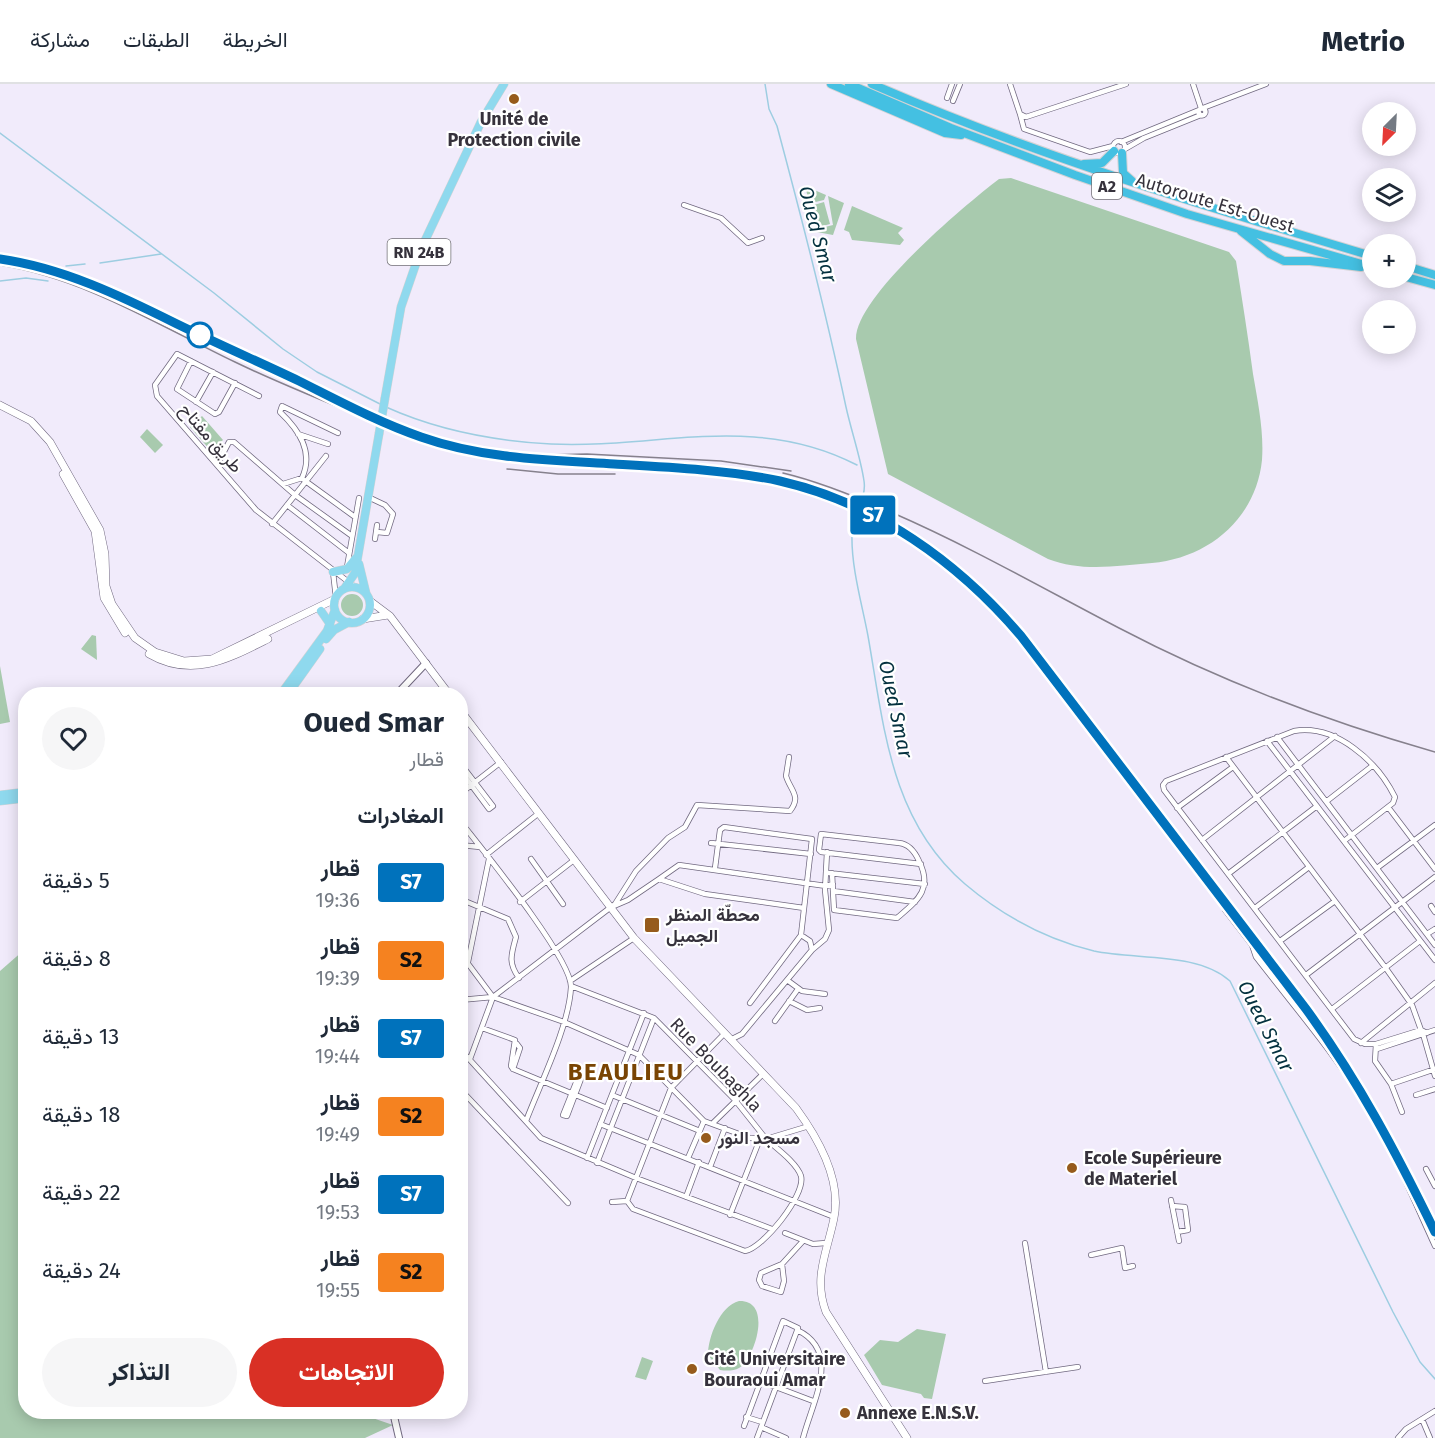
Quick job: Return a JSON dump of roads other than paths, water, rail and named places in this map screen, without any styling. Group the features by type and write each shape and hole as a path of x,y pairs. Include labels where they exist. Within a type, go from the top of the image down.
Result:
{"highway":[{"path":"831,84 945,133 970,135"},
{"name":"Autoroute Est-Ouest","path":"849,84 970,135 1165,206 1362,264"},
{"name":"Autoroute Est-Ouest","path":"874,84 1063,160 1157,192 1362,253"},
{"path":"1063,160 1097,165 1119,150"},
{"path":"1119,150 1125,176 1157,192"},
{"path":"1236,227 1272,256 1284,261 1362,266"},
{"path":"1416,269 1435,275"},
{"path":"1416,280 1435,285"}],"main road":[{"path":"484,116 498,84"},
{"path":"484,116 504,84"},
{"name":"RN 24B","path":"363,497 379,434 405,291 423,242 484,116"},
{"path":"0,405 31,421 50,442 100,530 105,554 106,586 112,604 135,638 154,652 184,661 212,659 336,598 349,587 355,573 354,554 363,497"},
{"path":"0,410 22,420 46,445 95,531 100,552 101,586 107,605 132,641 152,656 184,666 213,664 228,660 321,611 335,610"},
{"path":"333,572 347,569 354,554"},
{"path":"354,554 369,599 369,611 363,619"},
{"path":"349,587 369,599 388,615 444,687"},
{"path":"286,687 330,624 336,598"},
{"path":"335,610 340,618 349,622"},
{"path":"321,611 330,624"},
{"path":"293,687 330,634 349,622 388,615"},
{"path":"468,725 501,762 634,938 796,1108 809,1126 823,1150 832,1178 834,1217 826,1243 818,1292 826,1312 907,1438"},
{"path":"0,795 18,793"},
{"path":"0,801 18,799"}],"street":[{"path":"947,98 952,84"},
{"path":"953,101 960,84"},
{"path":"1010,84 1024,129 1083,150 1096,152 1119,150 1218,103 1266,84"},
{"path":"1102,84 1105,91"},
{"path":"1020,114 1026,117 1126,84"},
{"path":"1193,84 1202,111"},
{"path":"1119,150 1116,142 1122,142 1202,111"},
{"path":"1119,150 1122,142"},
{"path":"684,205 721,218 748,243 762,238"},
{"name":"طريق مفتاح","path":"191,361 175,354 158,378 155,390 157,396 256,510 349,587"},
{"path":"235,383 217,414 177,389 191,361 235,383 259,396"},
{"path":"196,402 213,372"},
{"path":"304,480 308,459 298,434 280,412 282,406 338,433"},
{"path":"291,423 295,413"},
{"path":"298,434 328,444"},
{"path":"217,465 229,442 234,442 295,495 352,536"},
{"path":"272,524 304,480 326,456"},
{"path":"283,484 304,480 355,517"},
{"path":"354,554 352,536 355,517 363,497 385,505 393,514 387,533 376,532"},
{"path":"286,505 354,554"},
{"path":"375,539 377,525"},
{"path":"333,572 336,598"},
{"path":"404,687 426,663"},
{"path":"1344,840 1388,807 1394,801 1395,795 1372,766 1335,736 1310,730 1277,737 1164,783 1164,790 1352,1036 1361,1043 1376,1046 1435,1030"},
{"path":"1202,840 1335,736"},
{"path":"1277,737 1435,945"},
{"path":"1267,741 1435,960"},
{"path":"772,1229 597,1163 542,1138 470,1059 493,997 611,907 636,871 668,838 688,824 697,805 790,811 795,788 786,777 789,757"},
{"path":"1226,757 1410,1002 1435,1076"},
{"path":"468,788 501,762"},
{"path":"1327,801 1372,766"},
{"path":"1178,808 1233,767"},
{"path":"468,775 474,784 489,809 493,806 474,784 468,778"},
{"path":"1228,874 1317,806"},
{"path":"1388,807 1435,869"},
{"path":"493,997 468,963 487,857 539,813"},
{"path":"1377,867 1435,825"},
{"path":"715,868 720,830 724,827 810,838 813,842 801,935 750,1003"},
{"path":"468,831 554,950 571,983 564,1022 526,1121"},
{"path":"827,852 829,873 833,884 834,910 844,912 897,918 915,902 925,884 926,874 918,857 904,843 821,834 819,850 921,864"},
{"path":"711,843 811,854"},
{"path":"468,846 480,847"},
{"path":"531,860 563,904"},
{"path":"520,902 574,860"},
{"path":"611,907 624,903 679,865 715,868 825,886 833,884"},
{"path":"1255,908 1309,867"},
{"path":"829,873 925,884"},
{"path":"627,1201 671,1088 696,1062 727,1037 742,1034 812,950 825,939 829,930 825,886 829,873"},
{"path":"1306,975 1435,877"},
{"path":"659,879 705,894 804,908"},
{"path":"833,891 915,902"},
{"path":"1280,941 1335,901"},
{"path":"468,902 508,919 514,928 516,937 510,954 511,966 519,978"},
{"path":"1431,906 1435,912"},
{"path":"1225,910 1252,945 1256,957 1314,1028 1365,1103 1435,1246"},
{"path":"1427,934 1435,929"},
{"path":"801,935 810,941 812,950"},
{"path":"571,983 634,938"},
{"path":"1332,1009 1420,940"},
{"path":"787,980 798,989 825,994"},
{"path":"1361,1043 1435,982"},
{"name":"Rue Boubaghla","path":"571,983 654,1018 735,1100 766,1139 800,1174 802,1185 796,1201"},
{"path":"775,1021 798,989"},
{"path":"468,999 493,997 564,1022 629,1050 639,1055 704,1121 750,1138 766,1139"},
{"path":"789,1001 807,1010 820,1008"},
{"path":"587,1158 644,1013"},
{"path":"597,1163 654,1018"},
{"path":"482,1028 514,1039 517,1044 511,1066 513,1069 607,1108"},
{"path":"1376,1046 1375,1061 1391,1083 1402,1112"},
{"path":"1391,1083 1434,1069"},
{"path":"713,1123 763,1074"},
{"path":"1416,1095 1435,1089"},
{"path":"612,1095 700,1131"},
{"path":"468,1097 568,1203"},
{"path":"688,1158 704,1121"},
{"path":"600,1124 834,1217"},
{"path":"730,1215 758,1144 766,1139 809,1126"},
{"path":"710,1167 725,1128"},
{"path":"686,1197 699,1162"},
{"path":"1426,1168 1435,1186"},
{"path":"627,1201 633,1209 745,1251 758,1246 796,1201"},
{"path":"612,1202 627,1201"},
{"path":"1177,1232 1188,1230 1185,1207 1172,1203 1177,1232 1179,1241"},
{"path":"785,1233 813,1244 826,1243"},
{"path":"782,1264 784,1281 781,1292 762,1286 759,1280 761,1273 782,1264 803,1240"},
{"path":"1025,1243 1046,1372"},
{"path":"1091,1254 1122,1248 1125,1268 1133,1266"},
{"path":"744,1426 783,1321 811,1337 822,1356 823,1367 803,1438"},
{"path":"757,1438 797,1330"},
{"path":"985,1382 1078,1367"},
{"path":"760,1381 813,1401"},
{"path":"1398,1438 1435,1412"},
{"path":"746,1417 786,1438"},
{"path":"395,1419 399,1438"},
{"path":"1422,1419 1430,1438"}],"waterway":[{"name":"Oued Smar","path":"765,84 769,109 777,126 863,472 863,494 852,534 855,572 879,704 894,770 920,831 940,859 965,884 1010,917 1042,933 1094,951 1166,958 1201,965 1230,981 1393,1312 1420,1362 1435,1379"},
{"path":"0,133 214,293 283,349 317,372 382,405"},
{"path":"100,263 161,254"},
{"path":"66,266 85,264"},
{"path":"0,281 26,278 48,281"},
{"path":"386,407 446,428 509,440 551,444 590,444 706,436 743,436 781,440 819,449 857,465"}],"railway":[{"path":"0,256 63,270 113,288 279,369"},
{"path":"0,265 31,271 91,292 258,373 420,440 457,450 531,461 680,469 763,478 805,489 846,504 922,547 957,573 1021,636 1306,1009 1343,1063 1376,1118 1435,1232"},
{"path":"273,366 330,394"},
{"path":"543,455 587,454 721,461 791,471"},
{"path":"507,469 558,474 615,474"},
{"path":"783,473 839,490 922,526 1157,647 1235,682 1314,713 1435,752"}],"train":[{"name":"S7","path":"0,259 35,265 62,273 124,298 344,405 422,438 474,452 523,459 717,472 779,481 849,504 880,519 914,540 947,563 975,588 1021,636 1306,1009 1345,1062 1372,1107 1435,1232"}],"place":[{"name":"Unité de Protection civile","path":"514,99"},
{"name":"محطّة المنظر الجميل","path":"652,925"},
{"name":"مسجد النور","path":"706,1138"},
{"name":"Ecole Supérieure de Materiel","path":"1072,1168"},
{"name":"Cité Universitaire Bouraoui Amar","path":"692,1369"},
{"name":"Annexe E.N.S.V.","path":"845,1413"}],"district":[{"name":"BEAULIEU","path":"626,1072"}]}
